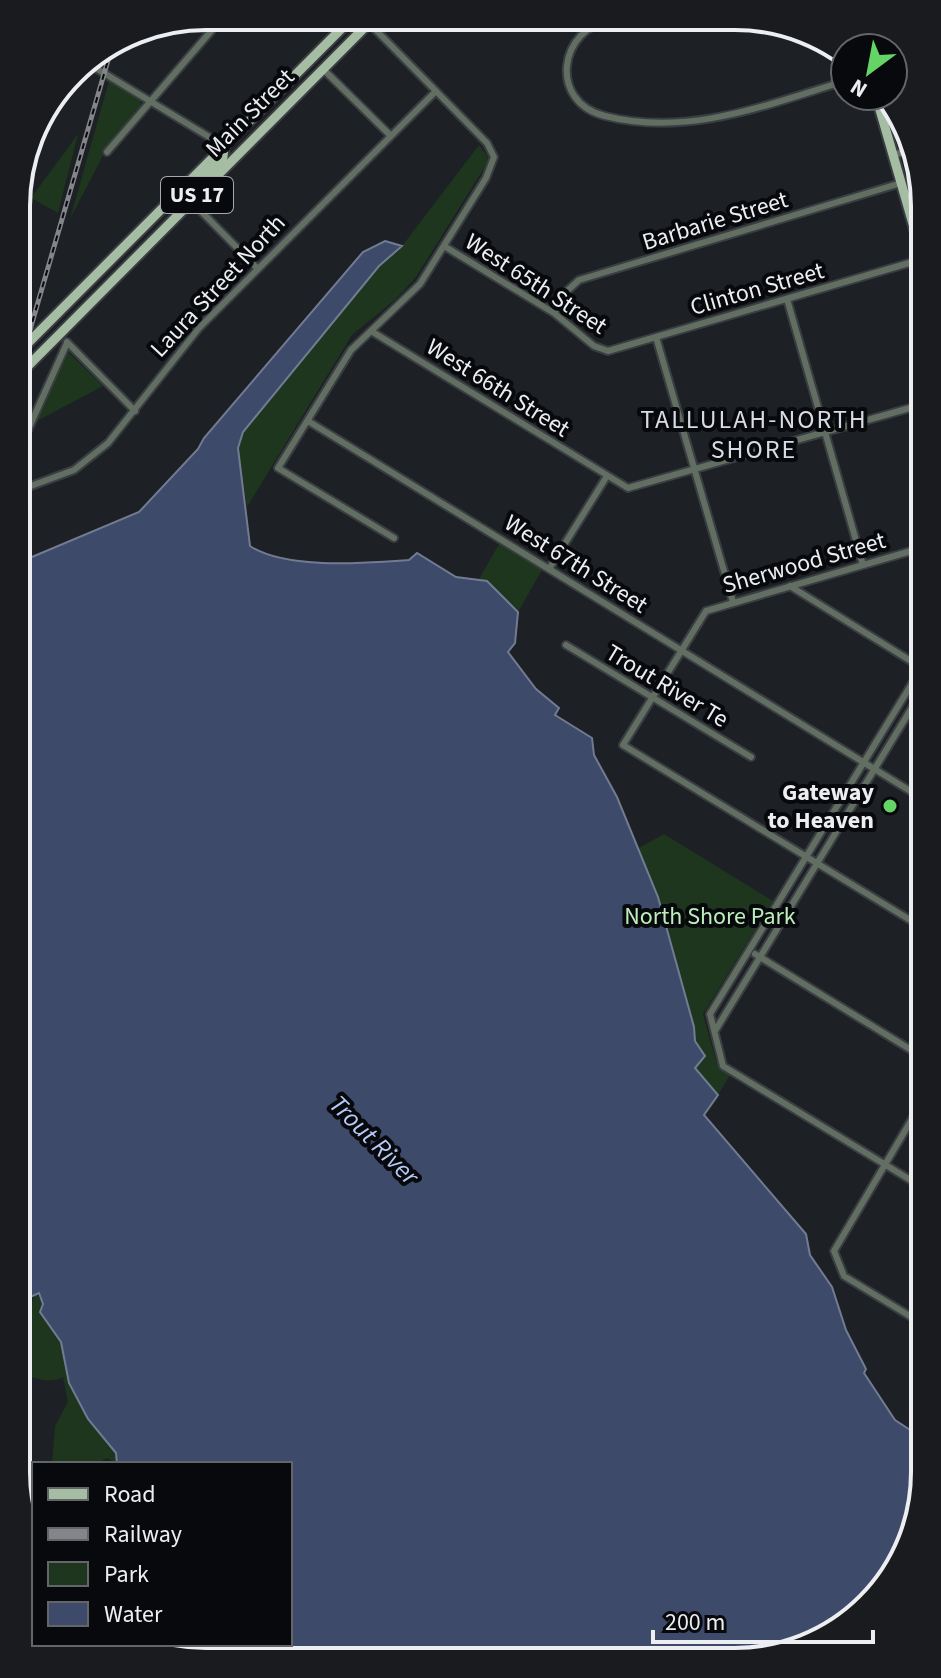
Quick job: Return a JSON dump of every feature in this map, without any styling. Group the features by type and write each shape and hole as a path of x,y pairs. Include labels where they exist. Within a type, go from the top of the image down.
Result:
{"main road":[{"name":"Main Street","path":"30,341 340,30"},
{"name":"Main Street","path":"30,364 362,30"},
{"path":"881,112 911,217"},
{"path":"160,232 189,192 223,157 224,146"}],"street":[{"path":"107,152 212,30"},
{"path":"381,30 487,143 494,157 486,178 411,296 351,350 278,468 394,538"},
{"path":"585,30 573,42 567,75 572,90 584,105 604,116 683,123 720,119 829,86"},
{"path":"96,68 224,146"},
{"path":"323,69 391,136"},
{"name":"Laura Street North","path":"30,487 55,478 89,460 135,411 184,346 257,268 436,91"},
{"path":"893,155 903,152"},
{"name":"Barbarie Street","path":"554,313 567,291 579,280 901,183"},
{"path":"191,201 257,268"},
{"name":"West 65th Street","path":"444,246 554,313 594,346 608,351"},
{"name":"Clinton Street","path":"608,351 911,262"},
{"path":"84,287 95,297"},
{"path":"787,299 863,565"},
{"name":"West 66th Street","path":"371,331 628,488 911,408"},
{"path":"58,335 135,411"},
{"path":"656,337 733,602"},
{"path":"30,425 67,343"},
{"name":"West 67th Street","path":"308,421 911,792"},
{"path":"549,569 607,476"},
{"name":"Sherwood Street","path":"681,649 702,615 733,602 911,551"},
{"path":"790,586 911,664"},
{"name":"Trout River Te","path":"566,645 751,757"},
{"path":"681,649 623,745 911,920"},
{"path":"911,682 710,1014 723,1066 911,1180"},
{"path":"715,1031 911,709"},
{"path":"748,950 911,1050"},
{"path":"911,1120 836,1243 836,1263 844,1276 911,1317"}],"green space":[{"path":"109,81 139,99 142,106 108,146 70,219"},
{"path":"78,134 58,213 31,198"},
{"path":"479,145 488,157 486,165 416,277 396,299 352,335 247,507 238,448 243,432 379,266 402,246"},
{"path":"69,353 103,386 35,422 59,362"},
{"path":"499,544 542,570 518,612 487,581 479,579"},
{"name":"North Shore Park","path":"664,834 773,901 703,1014 716,1061 730,1075 718,1095 695,1068 705,1056 695,1041 694,1027 658,897 637,849"},
{"path":"36,1292 43,1304 40,1312 61,1342 69,1383 88,1419 116,1453 117,1462 107,1458 100,1462 52,1462 55,1426 68,1402 63,1377 44,1380 30,1376 30,1306"}],"water":[{"name":"Trout River","path":"385,241 402,246 379,266 243,432 238,448 250,546 284,559 327,563 409,560 417,553 456,577 487,581 518,612 515,643 508,652 536,689 559,708 555,715 592,738 594,755 617,797 658,897 694,1027 695,1041 705,1056 695,1068 718,1095 704,1115 806,1234 810,1255 832,1287 846,1330 866,1369 864,1373 895,1420 911,1430 908,1506 893,1550 875,1579 842,1612 791,1639 735,1648 200,1647 292,1646 292,1462 117,1462 116,1453 88,1419 69,1383 61,1342 40,1312 43,1304 39,1293 30,1297 30,558 139,512 198,449 204,438 363,252"}],"railway":[{"path":"30,330 108,60"}],"place":[{"name":"Gateway to Heaven","path":"890,806"}],"district":[{"name":"TALLULAH-NORTH SHORE","path":"754,434"}]}
